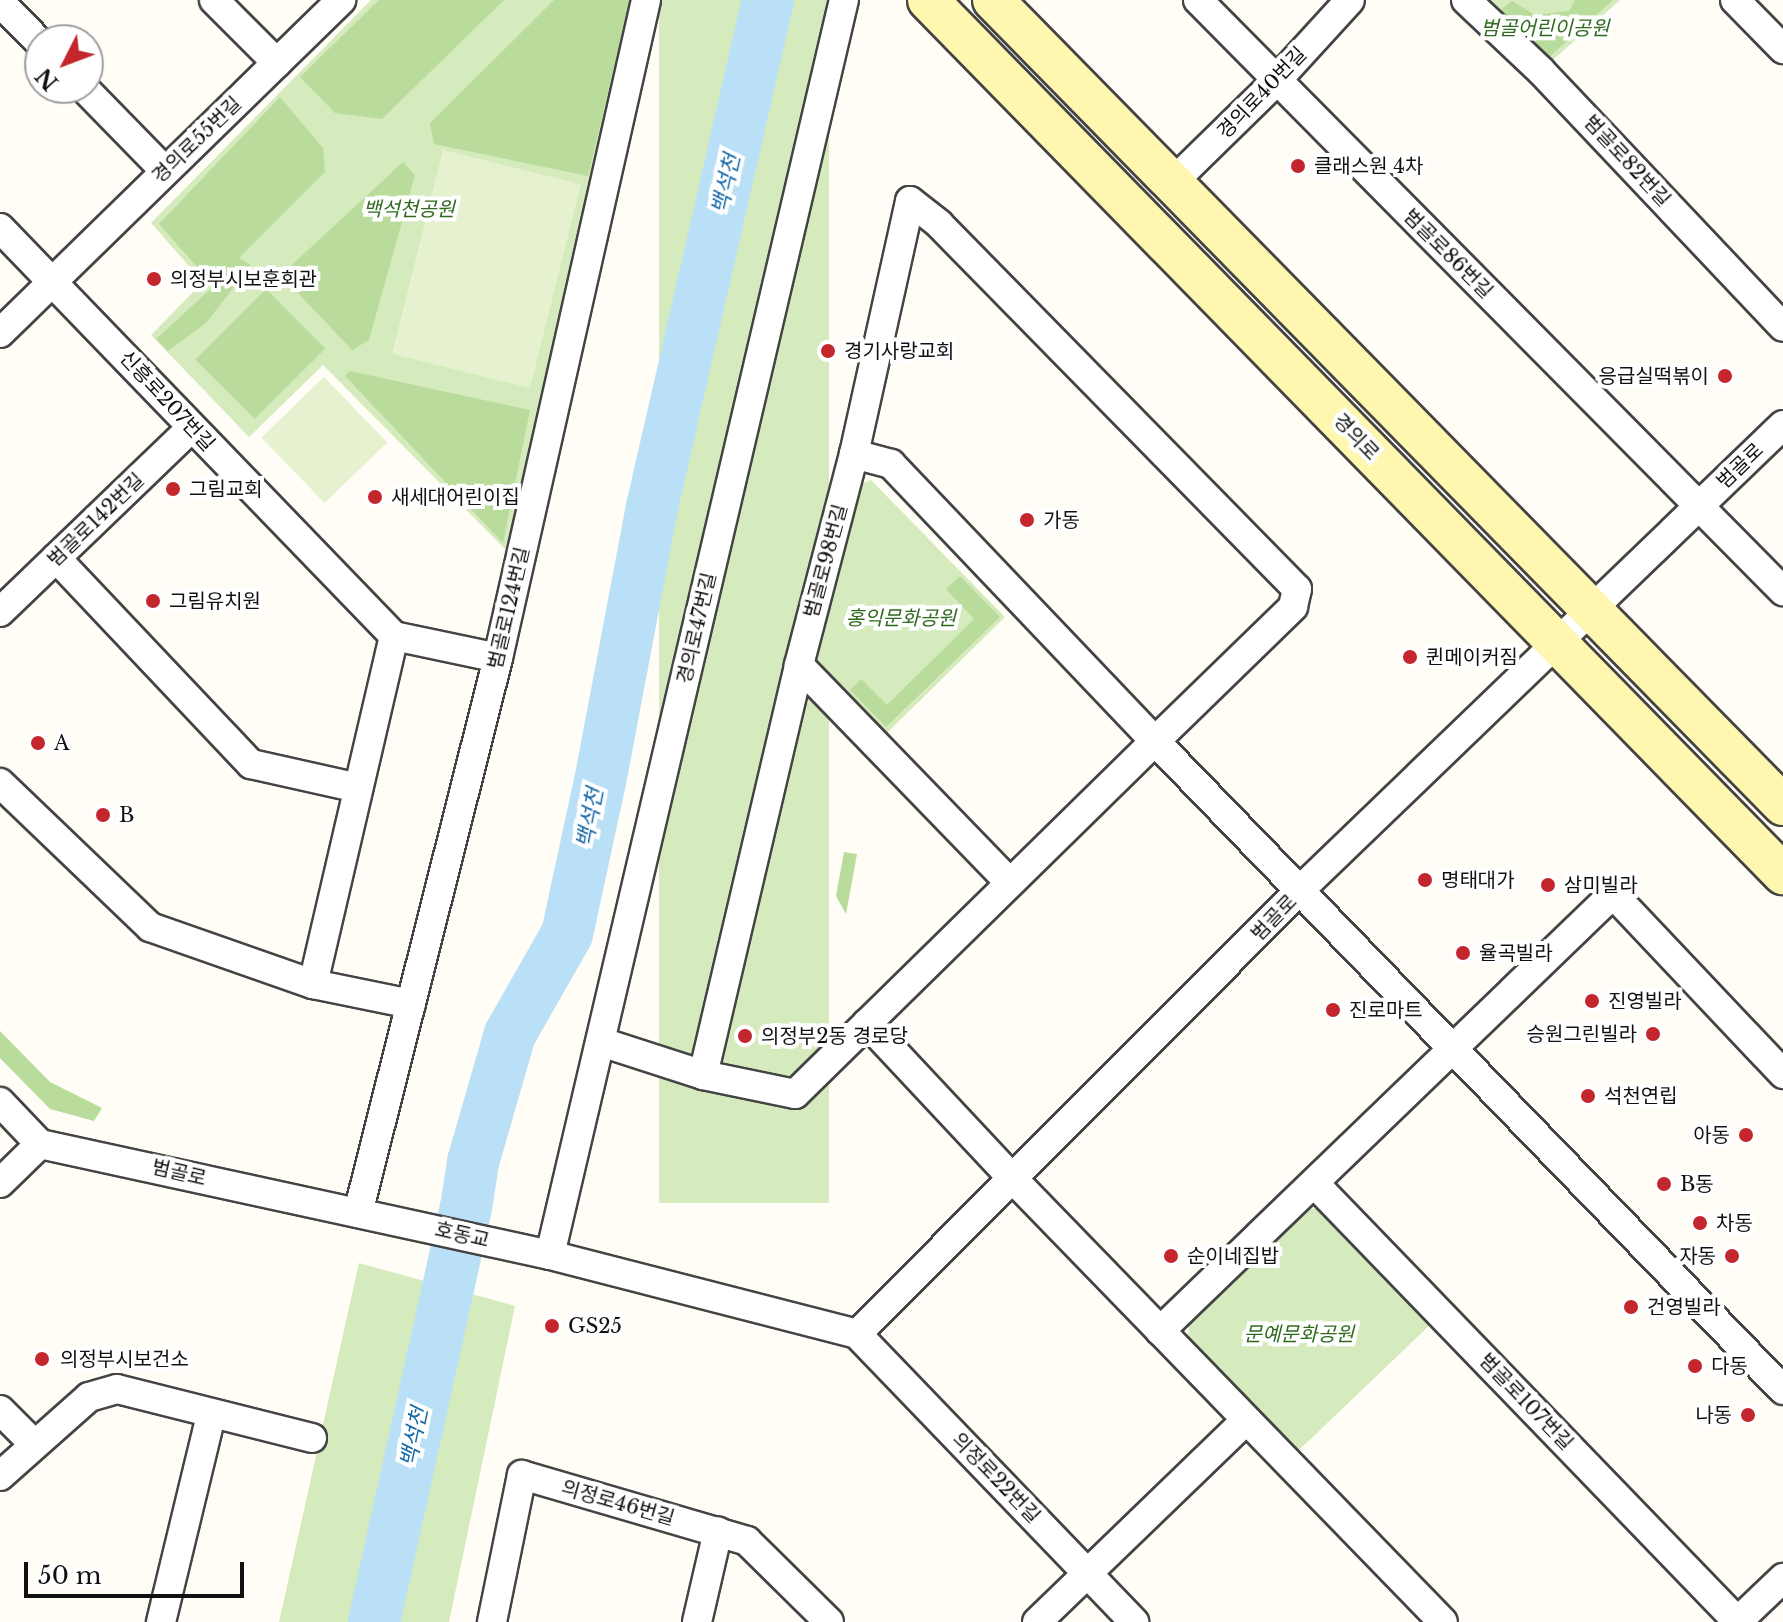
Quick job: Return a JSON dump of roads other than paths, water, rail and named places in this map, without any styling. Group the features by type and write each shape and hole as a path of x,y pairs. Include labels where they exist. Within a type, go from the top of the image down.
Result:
{"street":[{"path":"214,0 277,63"},
{"name":"경의로55번길","path":"0,333 341,0"},
{"name":"범골로124번길","path":"366,1214 411,1004 498,658 646,0"},
{"name":"경의로47번길","path":"550,1255 844,0"},
{"name":"경의로","path":"928,0 1783,874"},
{"path":"993,0 1783,805"},
{"name":"범골로86번길","path":"1198,0 1697,508"},
{"name":"경의로40번길","path":"1172,183 1277,80 1350,0"},
{"name":"범골로82번길","path":"1466,0 1541,71 1783,327"},
{"path":"1735,0 1783,49"},
{"path":"0,2 24,27"},
{"path":"100,104 165,171"},
{"name":"범골로98번길","path":"910,201 939,224 1297,589 1293,607 795,1094 703,1075 799,665 854,454 910,201"},
{"name":"신흥로207번길","path":"0,228 394,636"},
{"name":"범골로","path":"857,1334 1299,891 1783,425"},
{"name":"범골로142번길","path":"0,612 191,428"},
{"path":"854,454 891,464 1783,1390"},
{"path":"1697,508 1783,591"},
{"path":"56,558 251,764 358,788"},
{"path":"313,984 394,636 498,658"},
{"path":"799,665 1010,883"},
{"path":"0,783 150,927 313,984 411,1004"},
{"path":"1160,1331 1613,894 1783,1074"},
{"path":"867,1023 1013,1179 1443,1622"},
{"path":"601,1042 703,1075"},
{"path":"0,1102 40,1144 0,1183"},
{"name":"범골로","path":"40,1144 366,1214"},
{"name":"범골로107번길","path":"1314,1183 1737,1622 1783,1578"},
{"name":"호동교","path":"366,1214 550,1255 857,1334"},
{"name":"의정로22번길","path":"857,1334 1134,1622"},
{"path":"0,1476 33,1443 89,1397 117,1389 211,1416 312,1438"},
{"path":"0,1410 33,1443"},
{"path":"161,1622 211,1416"},
{"path":"1037,1622 1246,1420"},
{"name":"의정로46번길","path":"492,1622 522,1475 747,1541 829,1622"},
{"path":"697,1622 718,1531"}],"waterway":[{"name":"백석천","path":"374,1622 466,1208 473,1162 510,1034 567,934 600,782 652,507 768,0"}],"place":[{"name":"클래스원 4차","path":"1298,166"},
{"name":"의정부시보훈회관","path":"154,279"},
{"name":"경기사랑교회","path":"828,351"},
{"name":"응급실떡볶이","path":"1725,376"},
{"name":"그림교회","path":"173,489"},
{"name":"새세대어린이집","path":"375,497"},
{"name":"가동","path":"1027,520"},
{"name":"그림유치원","path":"153,601"},
{"name":"퀸메이커짐","path":"1410,657"},
{"name":"A","path":"38,743"},
{"name":"B","path":"103,815"},
{"name":"명태대가","path":"1425,880"},
{"name":"삼미빌라","path":"1548,885"},
{"name":"율곡빌라","path":"1463,953"},
{"name":"진영빌라","path":"1592,1001"},
{"name":"진로마트","path":"1333,1010"},
{"name":"승원그린빌라","path":"1653,1034"},
{"name":"의정부2동 경로당","path":"745,1036"},
{"name":"석천연립","path":"1588,1096"},
{"name":"아동","path":"1746,1135"},
{"name":"B동","path":"1664,1184"},
{"name":"차동","path":"1700,1223"},
{"name":"순이네집밥","path":"1171,1256"},
{"name":"자동","path":"1732,1256"},
{"name":"건영빌라","path":"1631,1307"},
{"name":"GS25","path":"552,1326"},
{"name":"의정부시보건소","path":"42,1359"},
{"name":"다동","path":"1695,1366"},
{"name":"나동","path":"1748,1415"}],"park label":[{"name":"범골어린이공원","path":"1545,28"},
{"name":"백석천공원","path":"409,209"},
{"name":"홍익문화공원","path":"901,618"},
{"name":"문예문화공원","path":"1299,1334"}]}
